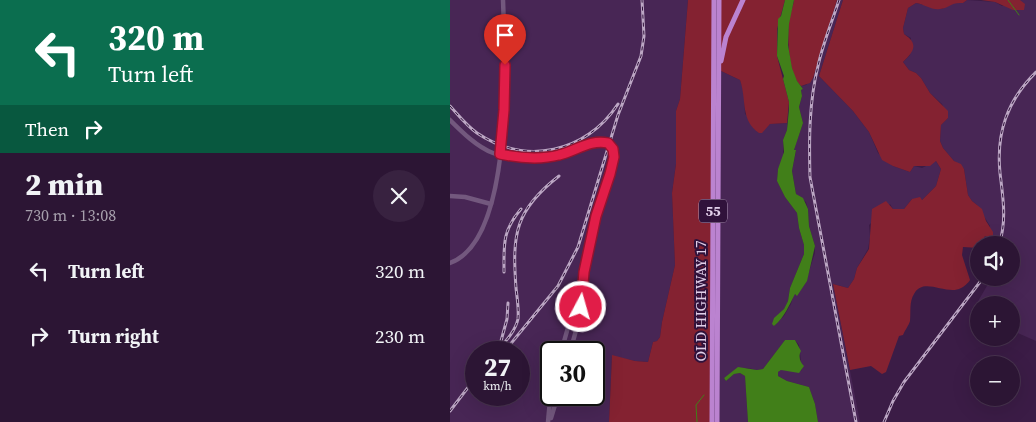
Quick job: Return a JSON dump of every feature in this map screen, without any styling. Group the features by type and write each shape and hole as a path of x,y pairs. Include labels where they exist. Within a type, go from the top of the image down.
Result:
{"main road":[{"name":"OLD HIGHWAY 17","path":"712,422 714,0"},
{"name":"OLD HIGHWAY 17","path":"717,422 719,0"},
{"path":"719,69 726,37 743,0"}],"street":[{"path":"450,263 461,257 470,248 481,232 491,204 500,154 505,85 503,0"},
{"path":"450,120 483,147 494,153 525,158 563,154 596,142 610,145 614,157 596,216 584,271 564,341"},
{"path":"450,196 465,197 491,204"},
{"path":"573,341 582,304 584,271"},
{"path":"549,422 550,406"},
{"path":"549,422 554,406"}],"shaded area":[{"path":"450,0 688,0 680,99 676,111 676,164 672,193 675,265 660,337 657,341 653,342 648,362 612,356 609,422 450,422"},
{"path":"688,0 714,0 712,422 609,422 612,355 648,362 653,342 657,341 660,337 675,265 672,193 676,164 676,111 680,99"},
{"path":"719,0 785,0 777,29 777,56 789,102 787,123 770,124 762,133 759,133 753,128 746,116 740,80 719,70"},
{"path":"785,0 794,0 789,24 788,45 792,68 797,81 803,89 801,90 802,96 799,107 803,123 794,150 796,150 792,171 796,194 803,198 808,209 809,226 815,246 807,281 797,296 795,294 784,315 774,326 772,324 774,318 784,309 788,301 790,288 804,254 804,245 797,213 785,197 777,181 778,169 784,152 783,140 787,130 789,109 784,76 777,56 778,19 781,16"},
{"path":"794,0 837,0 813,78 810,83 801,86 791,66 789,48 789,21"},
{"path":"837,0 843,0 819,76 853,111 869,132 878,153 893,166 910,172 914,166 922,168 936,161 941,169 936,186 922,200 912,199 904,209 893,209 890,204 869,225 868,249 857,268 854,279 848,288 833,284 860,422 818,422 815,404 809,387 787,381 778,376 778,372 781,370 801,371 802,369 799,345 795,340 785,340 763,369 747,368 736,370 724,378 726,381 734,374 740,373 745,376 748,422 717,422 719,70 740,80 744,91 745,114 763,130 770,124 787,123 787,130 783,140 783,159 778,169 777,181 785,197 797,213 804,245 804,254 790,288 788,301 784,309 774,319 774,326 784,316 794,294 797,295 805,284 815,253 815,246 809,226 808,209 806,202 796,194 792,171 796,151 794,150 803,123 799,107 802,96 801,90 803,89 801,86 806,85 813,78"},
{"path":"843,0 967,0 963,3 955,3 940,9 916,3 908,8 903,28 904,34 912,41 913,48 903,62 909,70 921,78 930,93 948,111 948,118 941,125 940,141 943,148 954,161 961,164 964,169 968,195 982,209 986,221 993,232 993,236 970,236 970,247 963,247 962,255 970,280 965,286 955,290 929,286 918,289 912,297 909,323 903,335 899,336 886,372 882,374 871,366 850,370 833,284 848,288 854,279 857,268 869,249 872,209 886,201 893,209 904,209 912,199 920,197 922,200 936,186 941,169 936,161 930,166 914,166 910,172 882,160 869,132 853,111 819,76"},
{"path":"967,0 995,2 1002,6 1020,0 1036,0 1036,341 1020,334 1020,296 981,296 987,286 1020,286 1020,236 989,236 990,226 977,205 968,195 964,169 954,161 943,148 940,141 941,125 948,118 942,104 930,93 921,78 909,70 903,62 910,55 911,38 904,34 903,28 908,8 916,3 942,9 954,2 963,3"},
{"path":"981,0 1020,0 1025,4 1024,10 1013,10 995,2"},
{"path":"785,340 795,340 801,351 800,359 804,366 799,373 781,370 778,372 778,376 787,381 809,387 815,404 818,422 748,422 745,376 740,373 734,374 726,381 724,378 738,367 763,369"}],"waterway":[{"path":"1008,0 1019,15"},
{"path":"697,422 696,405 704,395"}],"railway":[{"path":"513,341 558,286 578,247 618,115 641,56 644,36 642,0"},
{"path":"839,0 822,49 815,80 810,121 810,177 856,422"},
{"path":"1001,236 1004,218 999,158 1002,131 1011,106 1026,83 1036,72"},
{"path":"450,106 477,133 496,143 515,149 535,151 554,149 572,143 589,134 605,121 618,104"},
{"path":"506,341 517,324 518,319 515,252 520,224 533,200 559,176"},
{"path":"504,272 504,246 507,231 521,209"},
{"path":"884,422 904,382 977,286"},
{"path":"501,341 507,319 508,303"},
{"path":"450,411 465,391"}],"route":[{"path":"505,65 504,110 500,154 525,158 556,156 589,143 601,141 608,143 613,149 614,157 610,174 596,216 584,271 581,307"}]}
